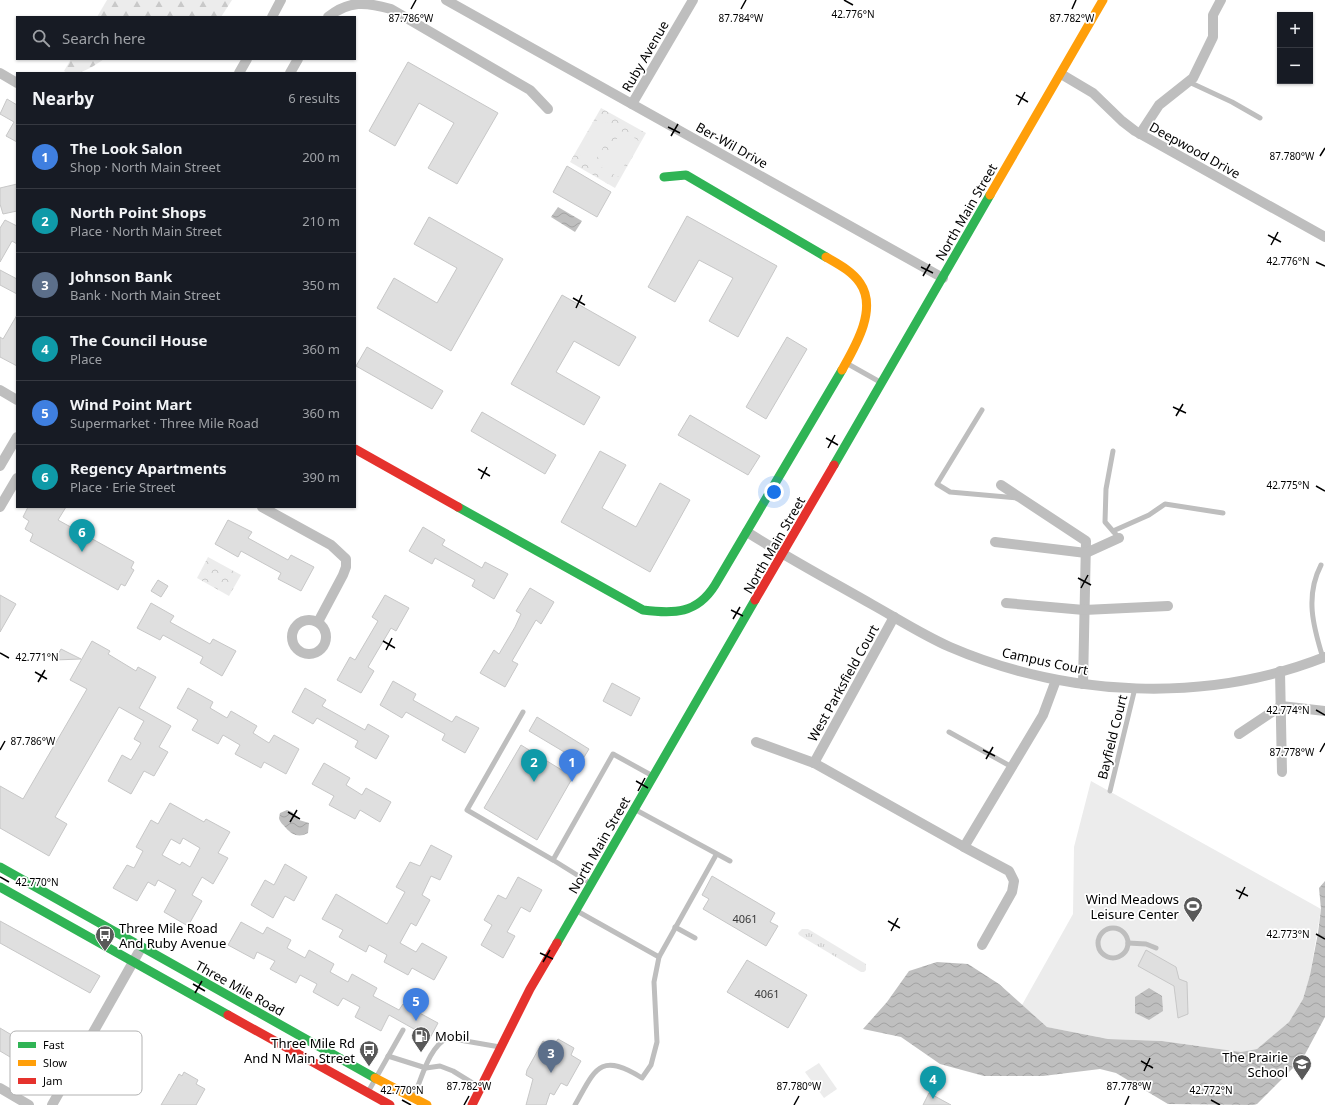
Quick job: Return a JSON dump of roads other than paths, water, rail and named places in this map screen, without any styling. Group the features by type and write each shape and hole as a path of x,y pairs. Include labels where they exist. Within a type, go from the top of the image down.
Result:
{"street":[{"path":"273,16 281,0"},
{"name":"Ber-Wil Drive","path":"446,0 943,278"},
{"name":"Ruby Avenue","path":"632,104 693,0"},
{"name":"North Main Street","path":"472,1105 530,988 635,810 1103,0"},
{"path":"1140,134 1159,105 1193,78 1213,37 1213,15 1221,0"},
{"path":"329,16 339,7 368,2 390,9 530,90 548,109"},
{"path":"240,72 246,60"},
{"path":"291,72 297,60"},
{"path":"0,73 16,81"},
{"name":"Deepwood Drive","path":"1061,74 1093,93 1122,121 1140,134 1325,237"},
{"path":"356,450 644,610 664,613 688,609 705,599 747,532 846,363 860,334 868,308 862,285 843,267 686,175 664,177"},
{"path":"0,390 16,399"},
{"path":"0,466 16,439"},
{"path":"0,507 16,480"},
{"path":"1001,485 1086,540 1083,684"},
{"path":"264,508 331,545 346,559 346,567 343,575 318,622"},
{"name":"Campus Court","path":"747,532 894,617 948,646 1022,672 1056,680 1083,684 1135,688 1178,688 1214,684 1280,671 1324,657"},
{"path":"995,542 1086,553 1116,535"},
{"path":"1006,603 1084,610 1168,606"},
{"name":"West Parksfield Court","path":"814,763 894,617"},
{"path":"1280,671 1282,772"},
{"path":"964,847 1043,715 1056,680"},
{"path":"1239,734 1281,706 1325,711"},
{"path":"756,742 814,763 1009,871 1014,881 1012,892 982,945"},
{"name":"Three Mile Road","path":"0,867 141,948 376,1078 414,1096 428,1105"},
{"path":"0,887 390,1105"},
{"path":"94,1031 141,948"},
{"path":"0,1088 10,1094"},
{"path":"12,1095 29,1105"},
{"path":"52,1105 58,1095"}],"lane":[{"path":"1189,82 1232,102 1260,118"},
{"path":"846,363 882,383"},
{"path":"982,410 937,484 950,492 1021,498"},
{"path":"1113,451 1106,489 1105,522 1116,535 1165,504 1223,513"},
{"path":"1321,565 1316,574 1312,593 1312,609 1314,629 1324,657"},
{"name":"Bayfield Court","path":"1110,791 1135,688"},
{"path":"523,712 467,810 591,884"},
{"path":"949,732 1012,767"},
{"path":"553,860 613,754 654,777"},
{"path":"635,810 716,855 730,861"},
{"path":"575,1105 599,1067 608,1066 622,1068 642,1078 650,1065 657,1042 654,982 659,956 716,855"},
{"path":"576,911 659,956"},
{"path":"675,927 695,938"},
{"path":"1112,928 1121,930 1127,938 1128,943 1125,952 1121,955 1111,957 1106,956 1100,949 1099,940 1104,932 1112,928"},
{"path":"1128,943 1146,944 1156,948"},
{"path":"368,1093 403,1030"},
{"path":"414,1096 431,1056 441,1041 448,1038 501,1047"},
{"path":"388,1056 426,1068 440,1066 453,1071 480,1088"}],"water":[{"path":"558,207 582,221 575,232 551,217"},
{"path":"287,810 292,812 299,820 309,823 308,833 305,835 296,835 280,821 280,813"},
{"path":"1325,881 1325,1017 1303,1058 1257,1104 1168,1104 1116,1073 1100,1069 1043,1076 984,1076 940,1064 901,1037 863,1029 887,1002 909,971 937,962 968,964 999,984 1047,1027 1108,1039 1162,1041 1241,1052 1257,1049 1289,1022 1303,999 1310,975 1318,933 1321,909 1319,888"},
{"path":"1149,988 1162,996 1163,1011 1149,1020 1135,1013 1135,997"}],"place":[{"name":"Regency Apartments","path":"82,552"},
{"name":"North Point Shops","path":"534,782"},
{"name":"The Look Salon","path":"572,782"},
{"name":"Wind Meadows Leisure Center","path":"1193,923"},
{"name":"Three Mile Road And Ruby Avenue","path":"105,952"},
{"name":"Wind Point Mart","path":"416,1021"},
{"name":"Mobil","path":"421,1053"},
{"name":"Three Mile Rd And N Main Street","path":"369,1067"},
{"name":"Johnson Bank","path":"551,1073"},
{"name":"The Prairie School","path":"1302,1081"},
{"name":"The Council House","path":"933,1099"}]}
